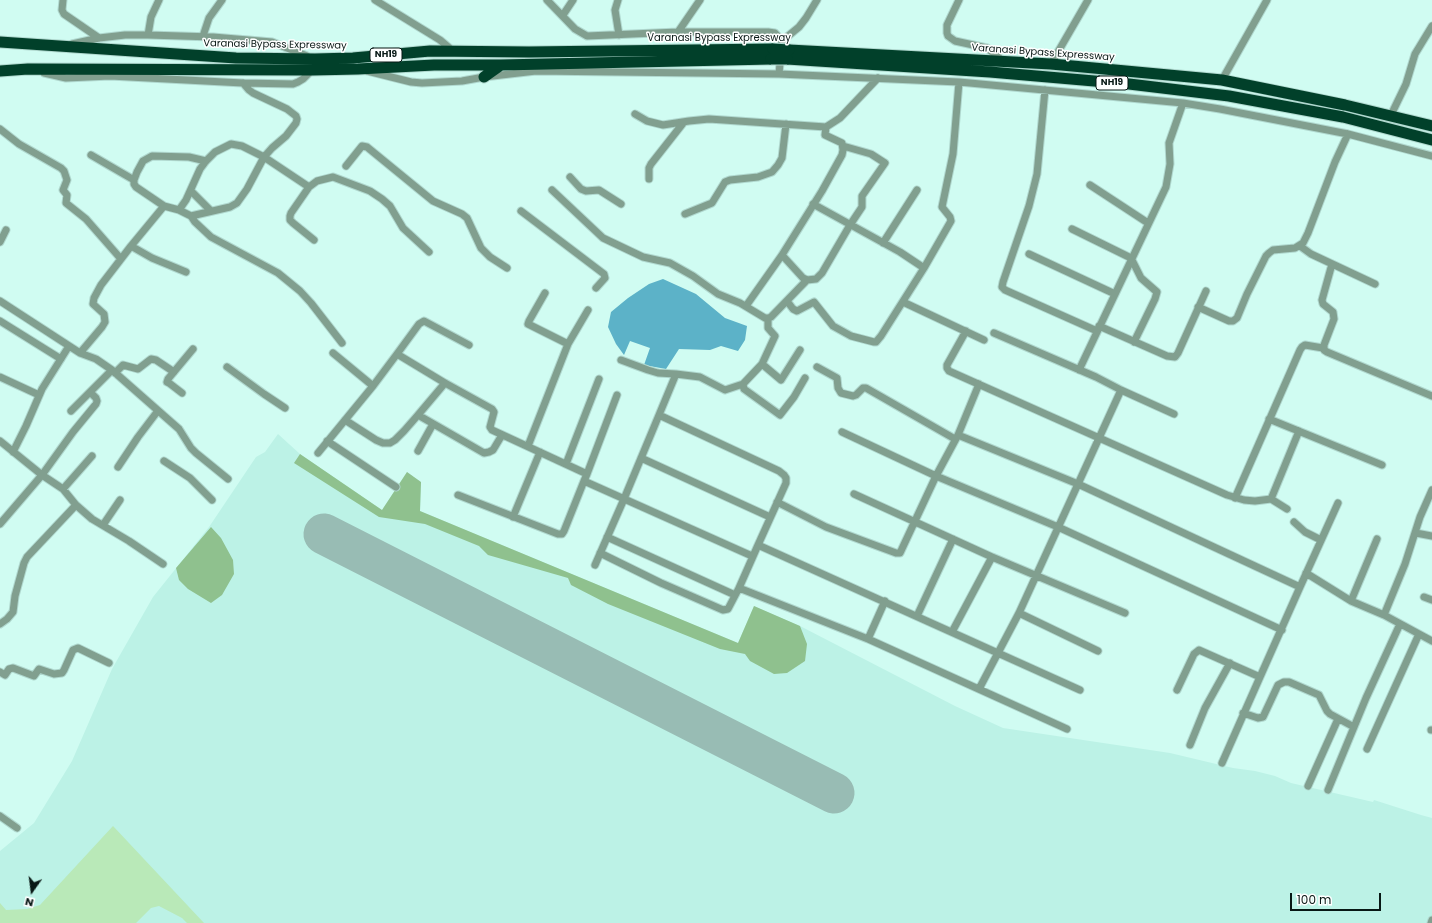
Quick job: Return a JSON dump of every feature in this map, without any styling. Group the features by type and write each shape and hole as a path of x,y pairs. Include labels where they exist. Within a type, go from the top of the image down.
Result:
{"highway":[{"name":"Varanasi Bypass Expressway","path":"0,42 236,58 358,69 434,65 501,65 772,54 786,50 1003,61 1222,80 1391,115 1432,126"},
{"name":"Varanasi Bypass Expressway","path":"786,50 990,72 1129,84 1229,96 1343,117 1432,140"},
{"name":"Varanasi Bypass Expressway","path":"0,71 28,69 313,65 353,58 430,51 772,54"},
{"path":"484,77 501,65"}],"street":[{"path":"63,0 62,10 64,14 99,38"},
{"path":"148,35 151,17 159,0"},
{"path":"203,36 209,18 222,0"},
{"path":"375,0 440,40 454,52"},
{"path":"547,0 575,29 587,36 678,32 768,32 775,33 786,50"},
{"path":"563,15 573,0"},
{"path":"618,0 615,10 619,35"},
{"path":"678,32 700,0"},
{"path":"779,74 786,50 816,0"},
{"path":"959,0 947,25 948,36 955,41 987,48 1003,61"},
{"path":"1050,64 1088,0"},
{"path":"1222,80 1267,0"},
{"path":"1391,115 1406,84 1415,54 1432,26"},
{"path":"28,69 66,78 110,76 293,84 303,79 313,65 272,42 203,36 148,35 99,38 62,46"},
{"path":"358,69 411,82 422,83 462,81 536,71 779,74 959,82 1183,103 1220,108 1348,134 1432,156"},
{"path":"635,114 647,121 663,125 714,120 826,127 840,118 878,78"},
{"path":"787,301 793,309 797,311 814,302 833,326 851,336 874,342 879,340 904,302 951,221 950,217 942,207 953,154 959,82"},
{"path":"191,216 230,207 237,203 247,189 264,157 286,136 296,123 296,116 275,103 248,90 243,83"},
{"path":"1045,90 1037,174 1029,206 1002,287 1005,290 1167,356 1175,357 1206,291"},
{"path":"1079,370 1166,187 1170,164 1169,143 1183,103"},
{"path":"649,179 649,168 651,164 684,122"},
{"path":"684,214 712,203 725,182 730,180 758,177 772,172 782,158 786,124"},
{"path":"782,254 803,278 807,280 816,279 820,276 850,224 862,207 862,196 885,162 871,154 843,146 840,142 825,135 826,127"},
{"path":"0,129 18,144 64,171 67,180 63,190 67,195 66,203 86,219 121,259"},
{"path":"1198,307 1229,321 1233,321 1237,318 1269,253 1273,250 1289,249 1300,246 1303,243 1335,162 1348,134"},
{"path":"179,210 206,161 215,152 231,144 242,146 264,157 309,187"},
{"path":"346,166 362,146 367,147 433,201 462,214 467,218 481,248 490,257 507,268"},
{"path":"746,306 782,254 813,204 842,155 843,146"},
{"path":"91,155 134,180"},
{"path":"206,161 189,157 152,156 143,162 137,172 134,180 136,187 164,206 179,210 191,216 211,238 278,273 300,292 342,343"},
{"path":"314,240 293,223 290,220 290,216 309,187 317,180 333,177 370,191 382,198 390,206 403,228 429,252"},
{"path":"570,177 576,185 583,190 599,190 621,204"},
{"path":"1090,185 1148,223"},
{"path":"552,190 602,238 644,257 670,263 693,276 718,294 746,306 768,318"},
{"path":"883,243 917,190"},
{"path":"190,191 211,211"},
{"path":"813,204 924,268"},
{"path":"80,353 104,324 104,314 94,306 93,301 102,285 131,246 164,206"},
{"path":"521,211 604,274 604,280 596,288"},
{"path":"1072,229 1131,258 1141,278 1154,289 1157,295 1134,342"},
{"path":"0,242 6,230"},
{"path":"131,246 152,258 186,272"},
{"path":"1300,246 1311,254 1376,284"},
{"path":"1030,254 1115,294"},
{"path":"1323,348 1334,317 1331,310 1323,304 1322,300 1332,264"},
{"path":"768,318 771,317 807,280"},
{"path":"545,293 528,324 568,344"},
{"path":"0,301 80,353 96,360 113,371 157,412 178,429 196,453 228,479"},
{"path":"904,302 984,340"},
{"path":"528,446 568,344 588,310"},
{"path":"621,360 658,373 700,377 725,390 743,384 762,364 775,336 768,328 768,318"},
{"path":"0,321 61,359"},
{"path":"318,453 373,386 419,324 424,321 469,345"},
{"path":"966,331 947,365 949,371 1227,495 1235,498 1255,501 1271,500 1287,509"},
{"path":"994,333 1096,377 1174,414"},
{"path":"1235,498 1302,347 1308,345 1323,348 1327,352 1432,396"},
{"path":"11,450 26,426 39,395 69,346"},
{"path":"182,393 167,382 193,349"},
{"path":"762,364 781,380 800,350"},
{"path":"333,353 373,386"},
{"path":"397,354 492,409 494,412 490,427 492,430 587,474"},
{"path":"71,411 113,371 123,365 138,369 151,359 156,360 174,372"},
{"path":"227,367 285,408"},
{"path":"817,367 837,378 838,388 841,393 853,396 863,388 866,388 957,437 1078,484 1300,587"},
{"path":"595,565 676,374"},
{"path":"0,376 39,395"},
{"path":"743,384 744,389 780,415 794,397 805,378"},
{"path":"566,464 599,379"},
{"path":"345,420 376,440 383,443 390,443 395,440 418,415 445,383"},
{"path":"777,502 826,527 896,553 900,553 903,550 936,476 957,437 979,384"},
{"path":"979,689 1019,612 1100,439 1121,390"},
{"path":"0,524 42,475 73,432 96,404 96,398 90,392"},
{"path":"458,495 558,534 562,534 617,395"},
{"path":"118,467 157,412"},
{"path":"418,415 484,453 493,450 502,435"},
{"path":"600,553 661,583 723,610 728,609 786,483 786,478 779,471 659,415"},
{"path":"1269,419 1382,465"},
{"path":"418,451 433,424"},
{"path":"1271,500 1299,431"},
{"path":"842,432 936,476 1058,527 1282,630"},
{"path":"0,441 62,489 76,505 92,519 129,541 163,564"},
{"path":"327,441 396,487"},
{"path":"0,450 11,450"},
{"path":"513,517 540,452"},
{"path":"62,489 92,456"},
{"path":"641,458 770,517"},
{"path":"164,461 190,478 212,500"},
{"path":"584,481 752,556"},
{"path":"1384,615 1405,564 1420,517 1432,490"},
{"path":"854,494 992,557 1125,613"},
{"path":"103,525 120,500"},
{"path":"1222,763 1338,503"},
{"path":"0,624 13,612 15,596 24,563 76,505"},
{"path":"1294,522 1305,532 1321,540"},
{"path":"1416,533 1432,536"},
{"path":"607,537 735,595"},
{"path":"917,616 953,539"},
{"path":"1351,601 1377,539"},
{"path":"758,545 1080,690"},
{"path":"952,632 992,557"},
{"path":"1306,573 1351,601 1384,615 1432,641"},
{"path":"738,588 868,639 1067,730"},
{"path":"1424,597 1432,600"},
{"path":"868,639 885,601"},
{"path":"1019,612 1098,651"},
{"path":"1328,790 1354,727 1400,624"},
{"path":"1367,749 1419,634"},
{"path":"0,672 5,675 9,669 13,668 34,676 39,669 58,674 62,673 72,650 75,648 78,648 109,663"},
{"path":"1177,690 1196,651 1199,650 1260,677"},
{"path":"1190,745 1205,708 1230,663"},
{"path":"1243,713 1258,718 1263,718 1278,685 1284,682 1289,682 1319,695 1327,711 1338,719 1354,727"},
{"path":"1308,786 1338,719"},
{"path":"0,816 17,828"}],"shaded area":[{"path":"278,434 300,454 382,510 407,472 421,482 420,511 738,643 754,606 800,626 955,706 1003,728 1170,753 1233,768 1255,771 1275,776 1291,783 1373,802 1374,800 1432,818 1432,923 0,923 0,851 34,823 72,761 112,669 153,597 209,527 256,457 265,452"},
{"path":"113,826 204,923 187,923 182,918 159,906 151,908 136,923 0,923 0,903 6,910 27,909 40,905"}],"green space":[{"path":"300,454 382,510 407,472 421,482 420,511 738,643 754,606 800,626 807,644 805,661 787,673 774,674 750,661 745,654 720,649 608,604 571,585 568,578 488,555 479,546 425,524 379,517 294,463"},
{"path":"211,527 221,538 233,560 234,574 222,595 211,603 188,589 179,580 176,568"}],"water":[{"path":"663,279 696,294 725,318 747,326 745,340 738,351 721,346 710,350 679,349 666,369 644,365 650,348 630,341 624,355 616,344 608,327 611,312 649,284"}],"runway":[{"path":"324,534 834,793"}]}
